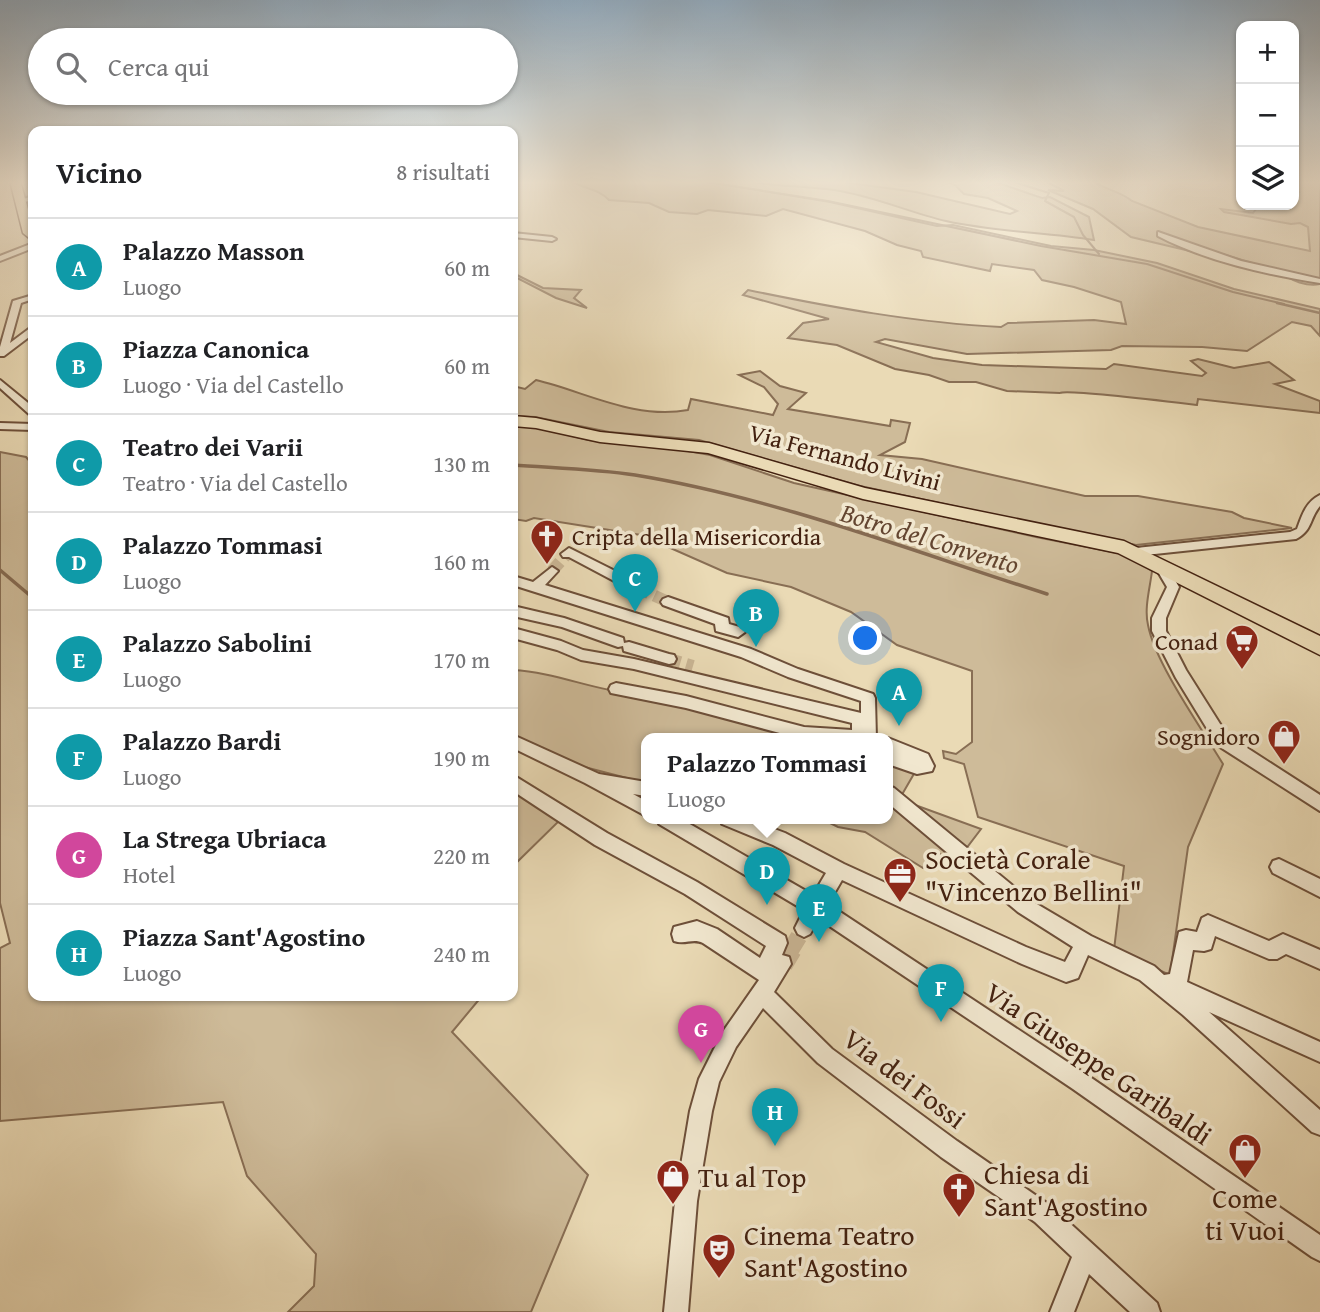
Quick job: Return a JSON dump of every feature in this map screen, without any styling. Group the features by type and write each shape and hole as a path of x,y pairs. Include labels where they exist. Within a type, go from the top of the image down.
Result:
{"main road":[{"name":"Via Fernando Livini","path":"518,421 600,437 696,446 873,495 1101,542 1136,552 1320,646"}],"street":[{"path":"1180,242 1261,268 1320,281"},
{"path":"0,259 28,247"},
{"path":"2,354 3,337 17,301 28,298"},
{"path":"2,354 28,334"},
{"path":"0,383 28,408"},
{"path":"0,426 28,427"},
{"path":"1136,552 1297,534 1302,531 1310,510 1320,499"},
{"path":"567,554 569,552 638,588"},
{"path":"1160,564 1173,584 1159,618 1159,631 1211,726 1225,743 1320,804"},
{"path":"536,586 552,571"},
{"path":"518,581 755,656 793,673 868,698 867,733"},
{"path":"668,602 723,622 722,627 738,632"},
{"path":"518,612 564,623 669,659"},
{"path":"518,635 581,654 634,664 859,719 865,733"},
{"path":"616,689 686,702 804,733"},
{"path":"518,743 591,778 641,806"},
{"path":"893,748 918,763 893,758"},
{"path":"591,778 641,788"},
{"path":"518,785 601,839 691,888 778,943 771,977 729,1040 709,1079 686,1201 676,1312"},
{"path":"893,797 1024,906 1084,943 1320,1052"},
{"name":"Via Giuseppe Garibaldi","path":"673,824 817,907 1069,1075 1320,1249"},
{"path":"741,824 779,839 838,870 1022,955 1066,972 1071,971 1077,962 1084,943"},
{"path":"1279,867 1320,888"},
{"path":"804,928 838,870"},
{"path":"1177,986 1186,939 1204,942 1208,924 1269,950 1277,950 1283,943 1320,960"},
{"name":"Via dei Fossi","path":"681,934 697,930 710,936 771,977 825,1056 948,1149 1043,1214 1148,1312"},
{"path":"1147,973 1320,1124"},
{"path":"1062,1312 1086,1252"}],"shaded area":[{"path":"891,242 1033,242 1094,250 1157,263 1234,289 1320,309 1320,336 1311,326 1292,322 1247,351 1202,347 1122,346 1111,350 967,354 885,339 876,342 933,358 982,365 1106,369 1114,364 1202,376 1206,373 1191,361 1198,359 1234,368 1269,362 1294,380 1275,384 1320,401 1320,413 1198,399 1197,405 1082,393 1007,391 976,382 949,382 929,375 895,369 837,345 788,338 803,323 829,319 743,295 748,290 874,313 969,325 1001,327 1008,323 1094,320 1126,324 1121,302 1042,280 1034,270 992,264 990,271 923,257 921,251"},
{"path":"1153,242 1269,242 1310,251 1309,242 1320,242 1320,284 1300,282 1282,272 1219,253 1215,257"},
{"path":"518,276 543,288 581,290 574,298 587,308 556,298 518,279"},
{"path":"760,371 780,386 806,393 788,409 890,426 891,420 910,423 905,442 880,455 922,459 1085,496 1138,496 1232,512 1244,518 1292,528 1136,545 860,486 699,440 609,432 535,417 518,416 518,387 525,389 536,380 611,403 649,411 688,410 691,399 773,415 778,404 764,387 739,375"},
{"path":"518,425 589,440 710,455 794,483 1133,556 1152,571 1147,612 1152,640 1169,676 1223,764 1188,847 1170,975 1114,950 1124,866 978,817 964,764 944,758 943,751 956,754 972,742 972,671 897,645 851,612 791,587 727,573 641,535 534,518 526,521 518,520"},
{"path":"0,452 28,459 28,1001 478,1001 452,1032 588,1175 531,1312 288,1312 314,1286 316,1254 247,1176 223,1102 0,1121 0,948 10,943 0,903"},
{"path":"518,670 632,694 793,733 641,733 641,782 569,763 518,738"},
{"path":"893,765 915,772 900,798 893,793"},
{"path":"518,792 561,819 518,861"},
{"path":"904,801 981,829 965,850"},
{"path":"893,803 958,858 953,864 939,853 923,868 865,832 832,824 893,824"}],"waterway":[{"path":"1023,242 1147,264 1233,292 1284,304"},
{"path":"1089,242 1099,254"},
{"path":"1277,303 1320,313"},
{"name":"Botro del Convento","path":"518,465 635,475 739,497 843,527 1047,594"},
{"path":"0,570 28,594"}],"tunnel":[{"path":"552,571 567,554"},
{"path":"638,588 668,602"},
{"path":"669,659 693,666"},
{"path":"790,951 804,928"},
{"path":"782,964 791,949"}],"place":[{"name":"Cripta della Misericordia","path":"547,566"},
{"name":"Teatro dei Varii","path":"635,612"},
{"name":"Piazza Canonica","path":"756,647"},
{"name":"Conad","path":"1242,671"},
{"name":"Palazzo Masson","path":"899,726"},
{"name":"Sognidoro","path":"1284,766"},
{"name":"Società Corale \"Vincenzo Bellini\"","path":"900,904"},
{"name":"Palazzo Tommasi","path":"767,905"},
{"name":"Palazzo Sabolini","path":"819,942"},
{"name":"Palazzo Bardi","path":"941,1022"},
{"name":"La Strega Ubriaca","path":"701,1063"},
{"name":"Piazza Sant'Agostino","path":"775,1146"},
{"name":"Come ti Vuoi","path":"1245,1180"},
{"name":"Tu al Top","path":"673,1206"},
{"name":"Chiesa di Sant'Agostino","path":"959,1219"},
{"name":"Cinema Teatro Sant'Agostino","path":"719,1280"}]}
